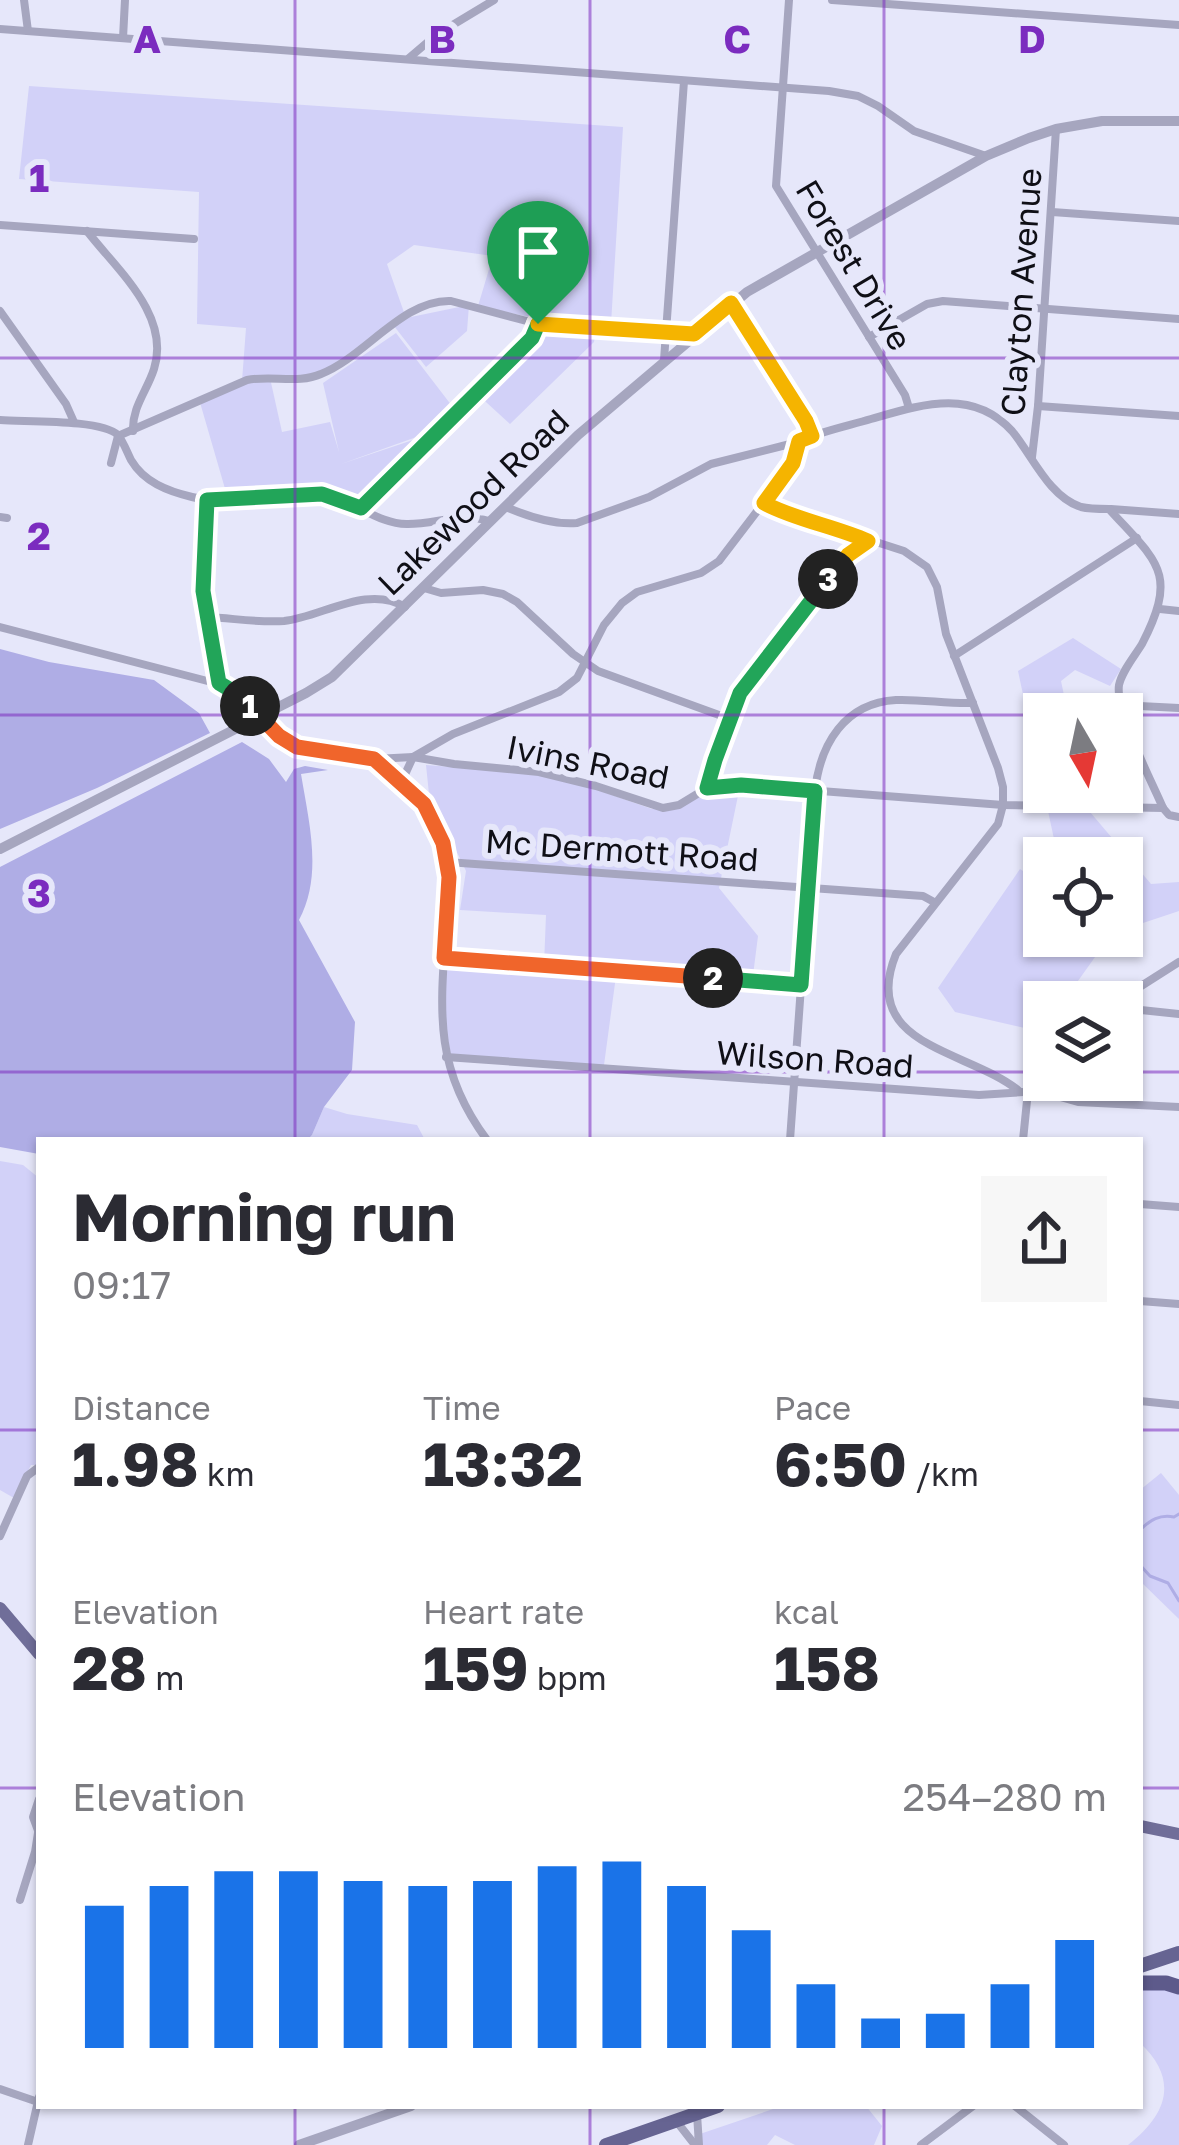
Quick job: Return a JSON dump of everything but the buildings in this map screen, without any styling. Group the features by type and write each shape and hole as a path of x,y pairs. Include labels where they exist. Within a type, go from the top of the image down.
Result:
{"highway":[{"path":"1143,1965 1178,1953"},
{"path":"1143,1983 1179,1987"},
{"path":"606,2145 672,2113 693,2110"}],"main road":[{"path":"0,1608 36,1650"},
{"path":"1143,1827 1179,1834"}],"street":[{"path":"25,0 28,31"},
{"path":"123,38 125,0"},
{"path":"408,59 436,35 494,0"},
{"name":"Forest Drive","path":"788,0 776,186 909,408"},
{"path":"832,0 1179,25"},
{"path":"0,28 858,96 914,130 986,156"},
{"path":"664,361 684,80"},
{"name":"Lakewood Road","path":"0,849 332,677 578,435 731,303 986,156 1056,129 1128,119 1179,122"},
{"name":"Clayton Avenue","path":"1032,459 1056,129"},
{"path":"1052,212 1179,221"},
{"path":"0,225 194,239"},
{"path":"87,232 138,296 155,326 155,366 133,414 133,430"},
{"path":"118,436 247,380 320,375 427,304 451,301 538,324 694,334"},
{"path":"869,338 934,302 1179,319"},
{"path":"731,303 812,436"},
{"path":"1,315 74,422"},
{"path":"361,508 532,338 538,324"},
{"path":"506,507 565,524 577,523 649,497 711,464 944,401 975,407 1002,422 1042,475 1077,505 1179,514"},
{"path":"1038,406 1179,416"},
{"path":"0,420 94,424 118,436 135,466 151,482 190,497 322,494 402,524 465,515 491,522"},
{"path":"111,463 118,436"},
{"path":"401,781 413,757 453,734 559,692 577,678 604,625 637,592 692,577 714,565 793,463 799,441"},
{"path":"0,627 219,683 202,571 207,500"},
{"path":"764,503 904,551 927,567 938,587 943,624 998,768 1003,805 994,830 898,949 888,982 895,1013 918,1041 1023,1088"},
{"path":"1109,509 1148,547 1163,587 1160,609 1120,682 1120,693"},
{"path":"954,656 1137,538"},
{"path":"707,788 740,693 848,555 868,541"},
{"path":"424,588 442,593 483,590 503,594 598,671 730,719"},
{"path":"207,617 286,621 347,603 384,599 405,607"},
{"path":"1160,609 1179,611"},
{"name":"Ivins Road","path":"219,683 297,747 560,776 664,808 680,805 707,788 741,785 1003,805 1163,808"},
{"path":"790,1137 815,791 827,743 840,726 863,710 895,700 973,703"},
{"path":"1143,706 1179,708"},
{"path":"374,759 424,804 443,843 449,893 442,1023 446,1057 467,1111 485,1137"},
{"path":"1143,760 1163,808 1168,815 1179,817"},
{"name":"Mc Dermott Road","path":"447,862 923,896 935,902"},
{"path":"444,958 801,985"},
{"path":"1143,985 1179,962"},
{"path":"1143,1008 1179,1014"},
{"name":"Wilson Road","path":"446,1057 979,1095 1023,1092"},
{"path":"1023,1137 1028,1101"},
{"name":"Wilson Road","path":"1074,1101 1179,1108"},
{"path":"1143,1204 1179,1207"},
{"path":"1143,1301 1179,1304"},
{"path":"1143,1401 1179,1405"},
{"path":"0,1536 27,1476 36,1469"},
{"path":"36,1844 21,1896 36,1895"},
{"path":"0,2089 36,2098"},
{"path":"28,2145 36,2108"},
{"path":"299,2145 402,2109"},
{"path":"921,2145 969,2109"},
{"path":"1019,2109 1064,2145"},
{"path":"693,2110 697,2145"},
{"path":"672,2113 697,2145"}],"shaded area":[{"path":"29,86 623,127 611,324 597,323 594,342 510,424 475,392 534,318 478,306 493,256 414,245 387,264 406,318 469,305 467,331 426,367 394,326 318,376 270,378 282,432 330,422 339,452 323,383 396,333 452,406 422,435 341,464 434,433 361,508 314,492 228,499 199,399 242,381 246,328 197,324 199,192 19,179"},
{"path":"1073,638 1121,669 1110,686 1075,670 1061,681 1064,693 1023,694 1018,671"},
{"path":"0,649 154,680 199,713 210,733 0,829"},
{"path":"242,742 269,759 286,782 294,769 328,770 301,774 312,867 299,920 355,1022 352,1070 324,1107 312,1135 36,1137 36,1153 0,1147 0,867"},
{"path":"426,765 555,775 652,809 740,786 719,888 758,936 752,983 616,976 604,1065 444,1055 444,960 544,965 546,915 460,910 466,871 429,794"},
{"path":"1048,813 1091,813 1111,837 1054,837"},
{"path":"1020,869 1023,957 1095,957 1078,981 1023,981 1023,1028 955,1012 938,988"},
{"path":"1143,875 1151,884 1179,882 1179,911 1143,923"},
{"path":"324,1107 417,1125 423,1137 310,1137"},
{"path":"0,1161 23,1165 36,1176 36,1465 31,1465 14,1498 0,1490"},
{"path":"1161,1473 1179,1495 1179,1619 1143,1584 1143,1488"},
{"path":"1143,1989 1171,1990 1179,1994 1179,2145 1128,2145 1152,2121 1164,2096 1164,2083 1143,2046"},
{"path":"773,2109 868,2109 882,2126 874,2145 795,2145 775,2135 767,2145 697,2145 694,2136"}],"waterway":[{"path":"1143,1527 1179,1514"},
{"path":"1143,1568 1168,1583 1179,1601"}],"route":[{"path":"731,303 812,436 799,441 793,463 764,503 868,541 838,566 740,693 707,788 741,785 815,791 801,985 444,958 449,877 443,843 424,804 374,759 309,750 287,742 219,683 203,591 207,500 322,494 361,508 532,338 538,324 694,334 731,303"}]}
